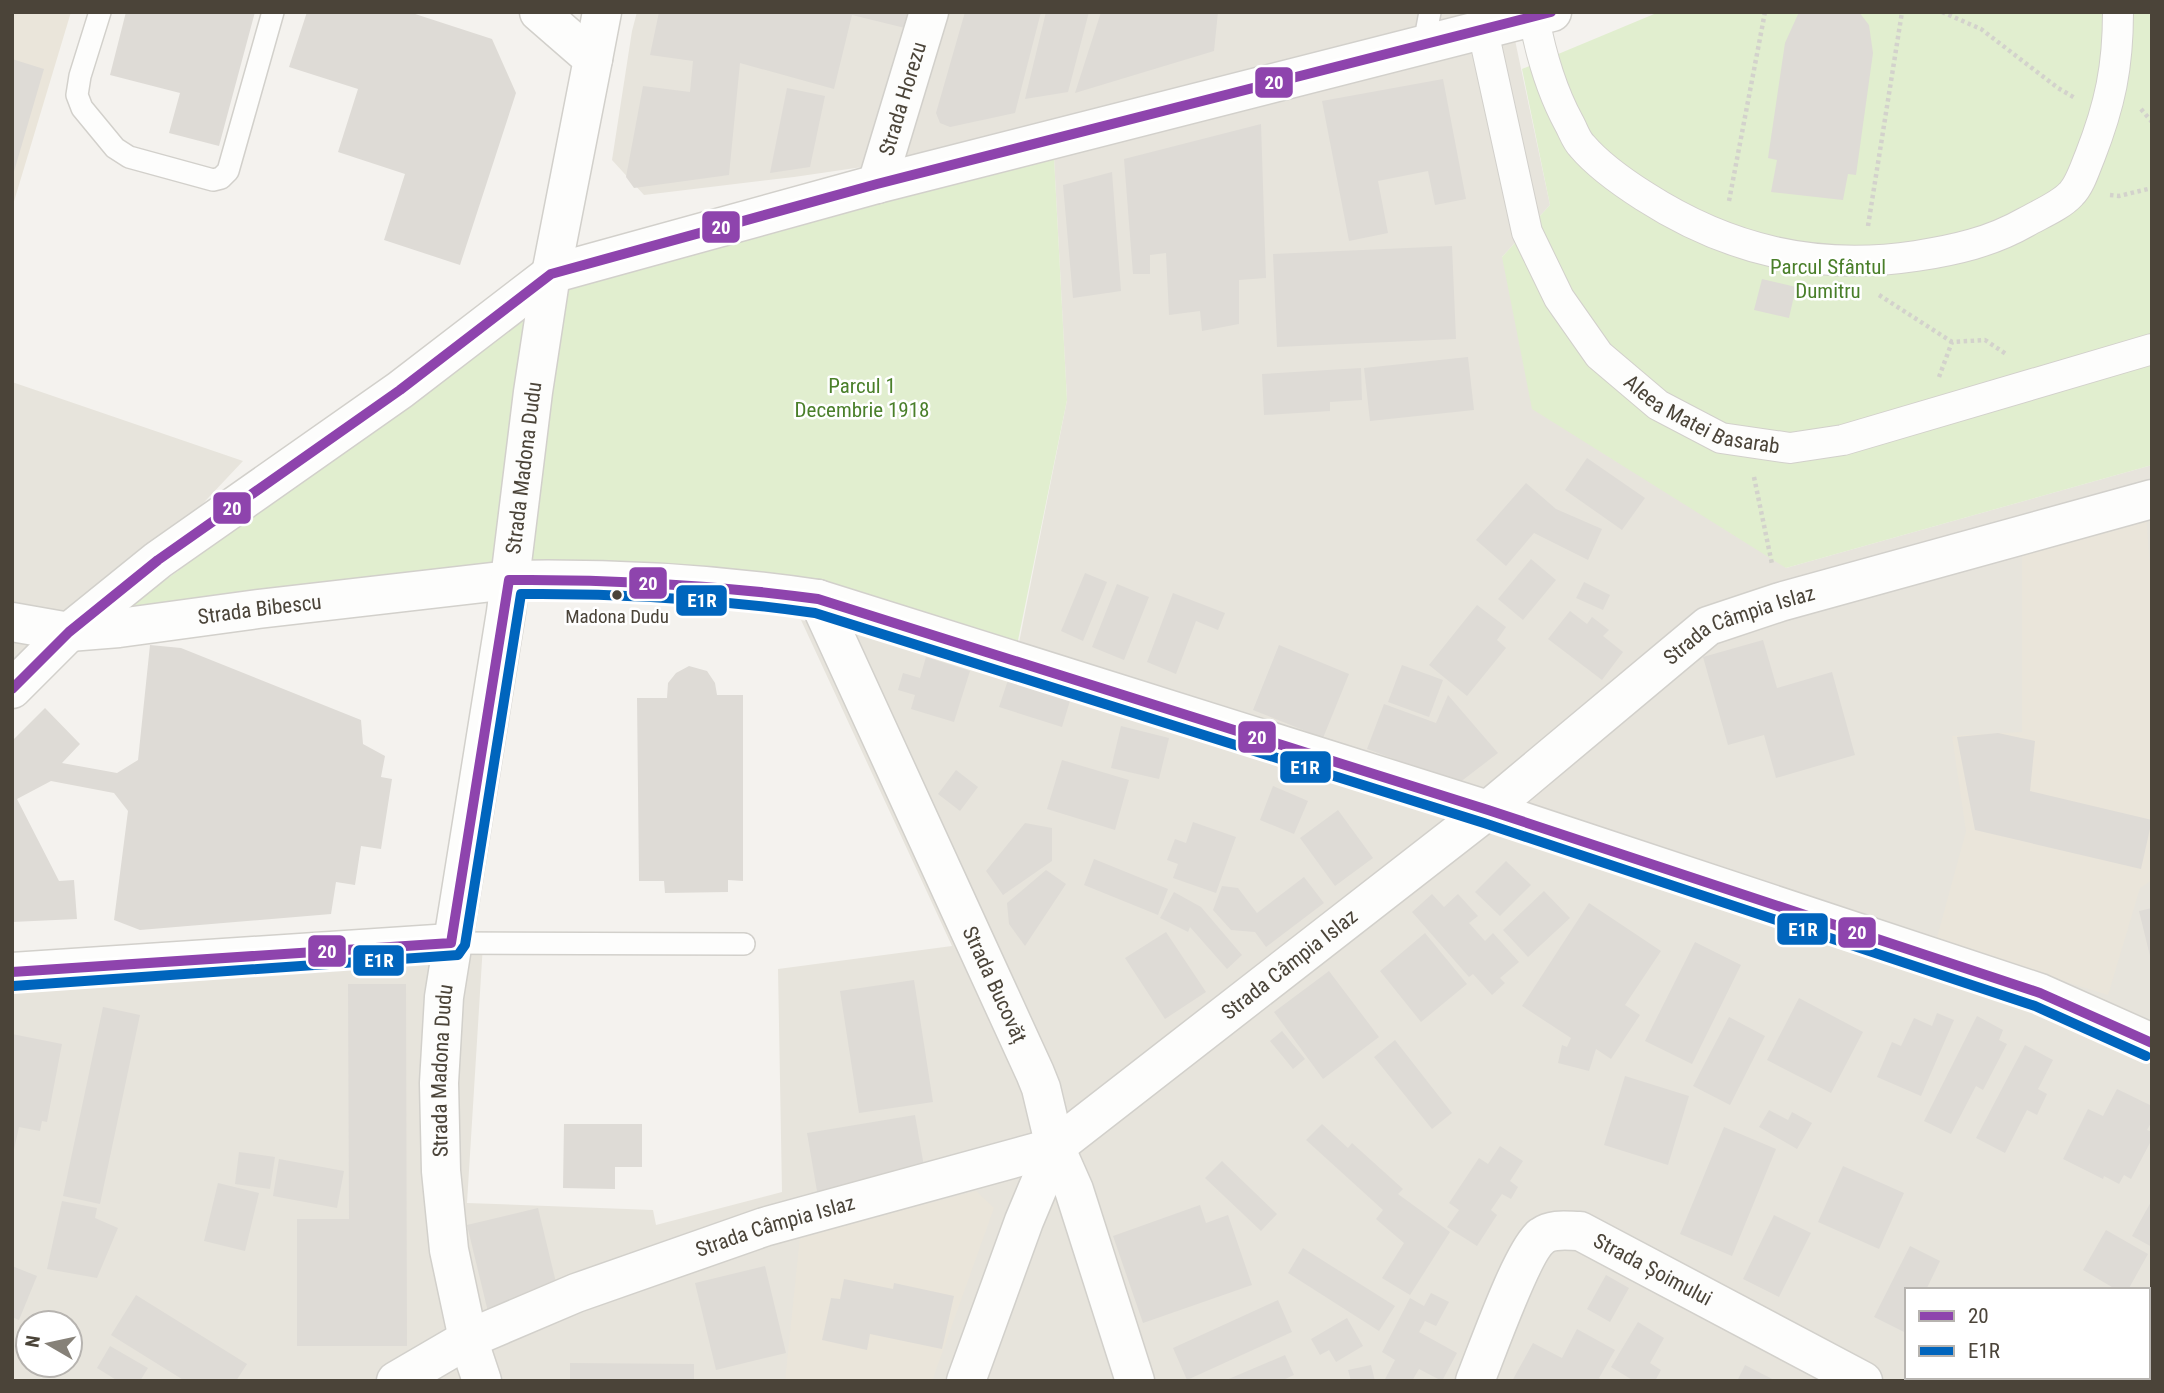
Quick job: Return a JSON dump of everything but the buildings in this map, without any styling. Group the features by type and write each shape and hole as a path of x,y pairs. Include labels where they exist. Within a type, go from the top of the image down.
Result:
{"street":[{"path":"539,12 593,60"},
{"name":"Strada Madona Dudu","path":"482,1381 468,1339 449,1250 441,1171 439,1083 444,997 504,625 551,274 602,12"},
{"name":"Strada Horezu","path":"877,184 929,12"},
{"path":"12,689 69,632 158,560 400,390 551,274 1427,28 1483,31 1540,14 1545,66 1560,105 1581,145 1621,181 1667,211 1751,247 1793,257 1854,262 1950,251 2002,236 2071,194 2106,116 2118,54 2118,12"},
{"name":"Aleea Matei Basarab","path":"1483,31 1527,232 1559,298 1598,355 1658,405 1721,438 1790,449 1843,440 2152,349"},
{"name":"Strada Câmpia Islaz","path":"396,1381 468,1339 576,1293 764,1227 1055,1147 1488,810 1708,626 1780,602 2152,499"},
{"name":"Strada Bibescu","path":"12,622 69,632 120,628 509,580 577,579 749,589 818,599 1488,810 2040,993 2152,1043"},
{"name":"Strada Bucovăț","path":"818,599 1035,1073 1055,1147 1074,1190 1135,1381"},
{"path":"12,972 451,943"},
{"path":"966,1381 1024,1220 1055,1147"},
{"name":"Strada Șoimului","path":"1475,1381 1520,1270 1541,1237 1555,1230 1580,1231 1863,1381"}],"lane":[{"path":"100,12 79,76 77,95 82,108 115,148 129,157 213,180 228,171 273,12"},
{"path":"451,943 744,944"}],"path":[{"path":"1722,236 1765,12"},
{"path":"1902,12 1854,262 1866,286 1952,342"},
{"path":"1942,12 1982,29 2058,89 2106,116"},
{"path":"1746,442 1780,602"}],"shaded area":[{"path":"12,12 71,12 12,208"},
{"path":"637,12 1509,12 1550,205 1502,257 1786,568 2152,465 2152,1381 12,1381 12,961 483,944 467,1203 653,1210 656,1225 782,1192 778,969 952,946 801,620 1014,668 1067,400 1053,139 794,177 644,195 612,160"},
{"path":"12,382 243,461 12,706"},
{"path":"2146,516 2152,590 2152,880 2140,888 2108,995 1936,941 1966,831 1952,736 2022,732 2022,555"},
{"path":"976,1191 994,1208 932,1381 785,1381 800,1237"}],"green space":[{"name":"Parcul Sfântul Dumitru","path":"1659,12 2152,12 2152,465 1786,568 1532,409 1502,257 1550,205 1522,69"},
{"name":"Parcul 1 Decembrie 1918","path":"1053,139 1067,400 1014,660 750,585 104,624 178,571 400,390 551,274"}],"transit line":[{"name":"20","path":"12,689 69,632 158,560 400,390 551,274 877,184 1551,12"},
{"name":"20","path":"12,972 451,943 509,580 587,581 664,584 818,599 1488,810 2040,993 2152,1043"},
{"name":"E1R","path":"13,986 458,955 465,945 521,594 595,595 705,601 815,613 1484,823 2035,1006 2146,1056"}],"place":[{"name":"Madona Dudu","path":"617,595"}]}
